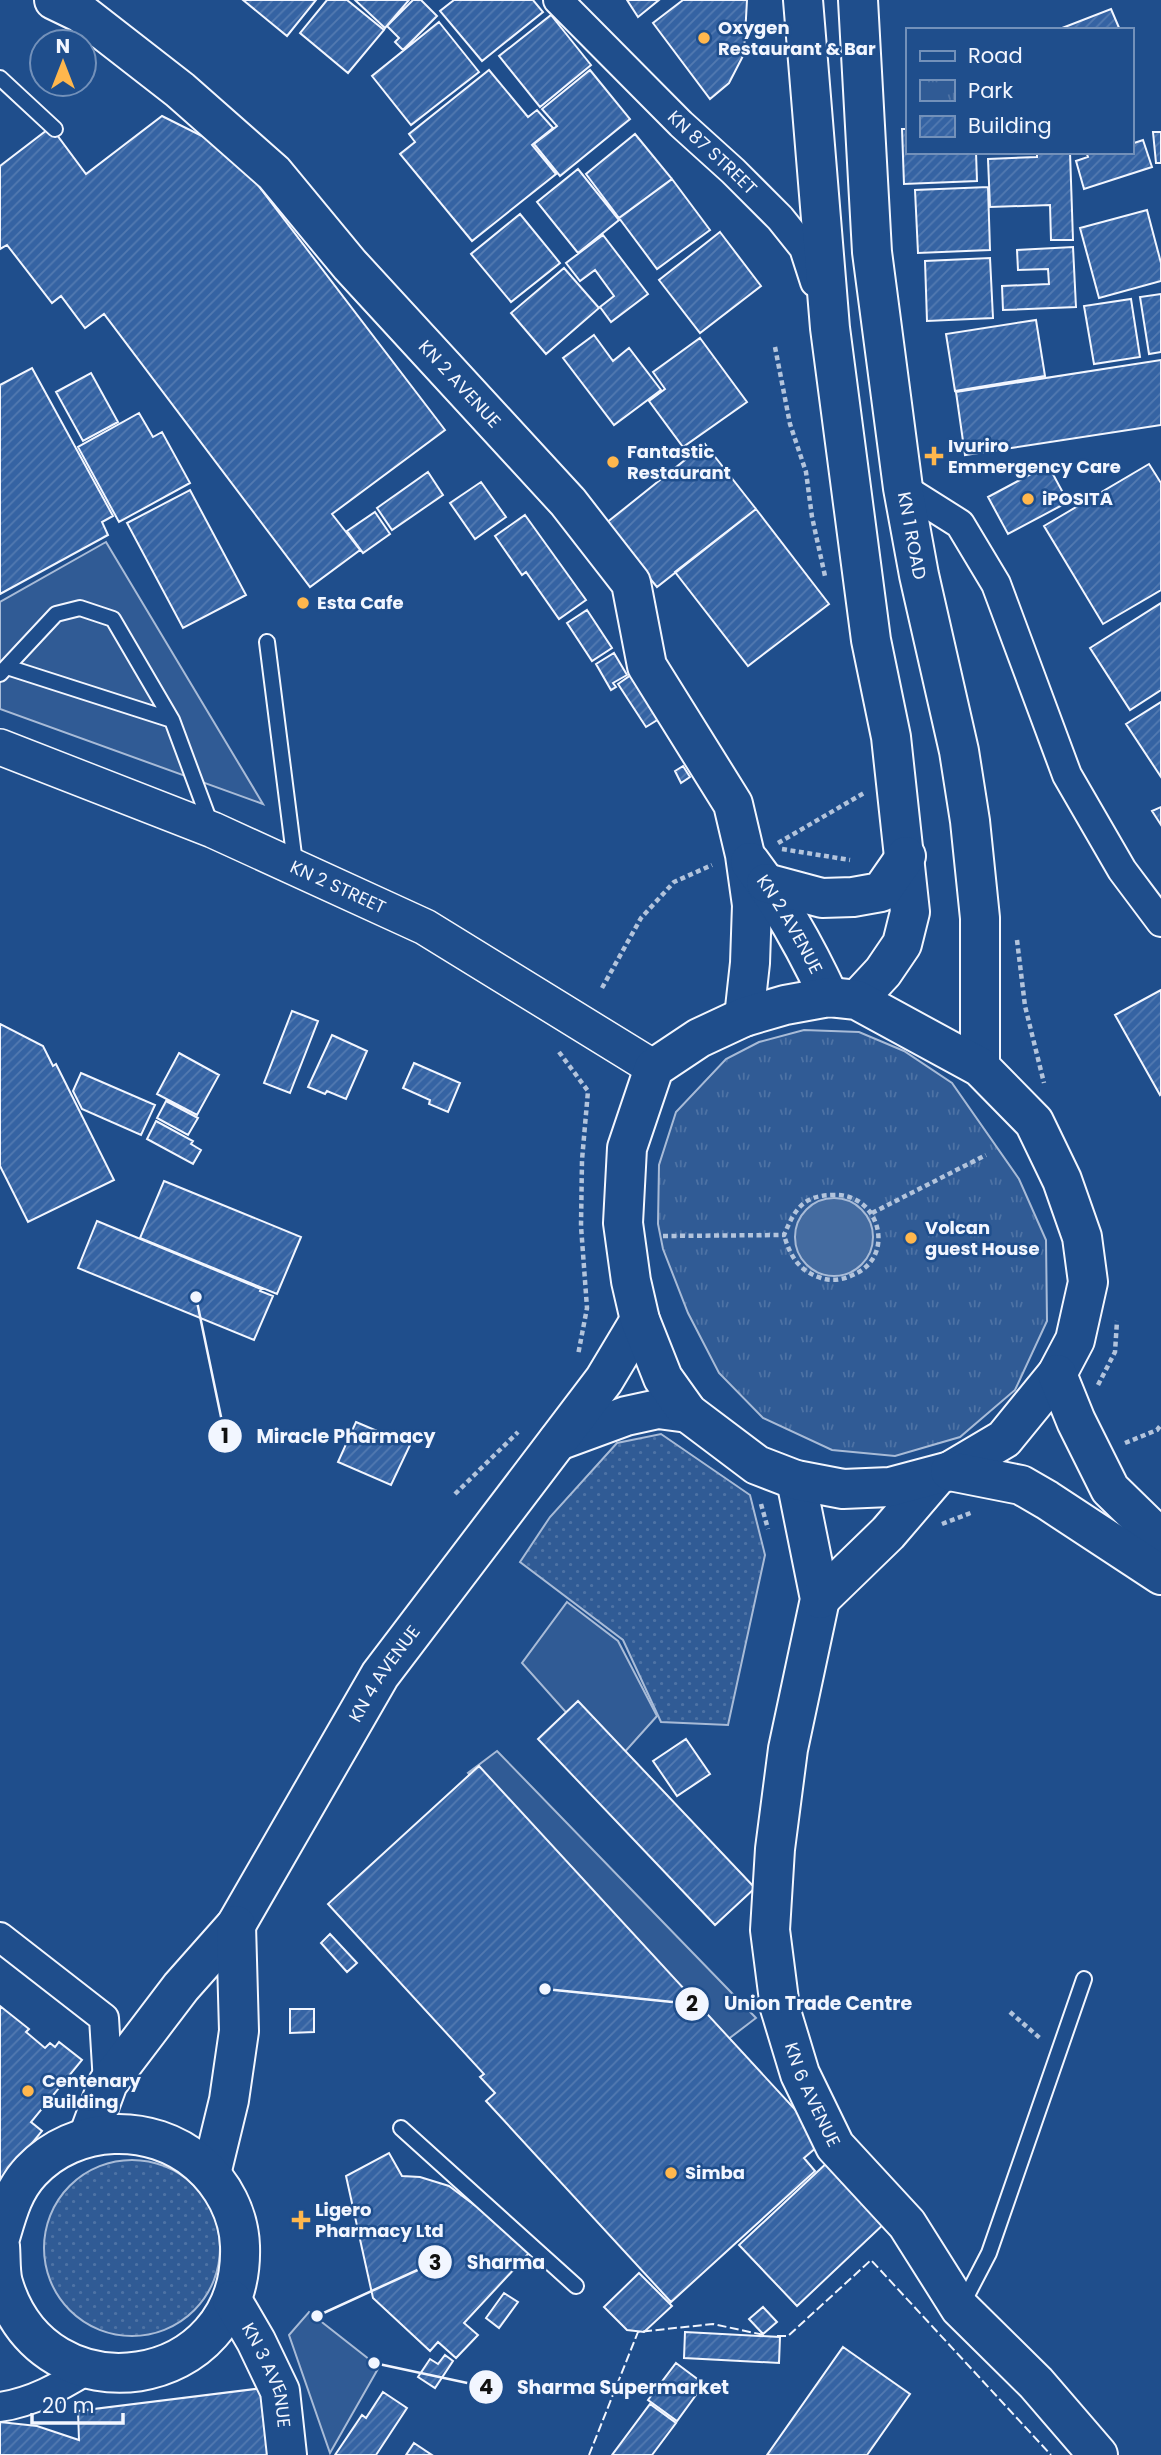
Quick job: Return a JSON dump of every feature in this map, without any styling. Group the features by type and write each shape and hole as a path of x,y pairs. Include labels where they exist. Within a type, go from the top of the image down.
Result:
{"main road":[{"name":"KN 2 AVENUE","path":"54,0 81,13 180,90 274,173 350,265 568,502 631,583 647,666 733,804 741,867 752,905 750,963 744,1017"},
{"path":"803,0 830,328 871,640 891,737 910,912 902,944 883,972 843,998 785,1005 744,1017 699,1038 654,1068 627,1148 623,1223 631,1281 640,1320 663,1378 688,1413 757,1465 796,1480 842,1489 890,1488 943,1474 1004,1439 1057,1374 1075,1340 1088,1282 1082,1237 1062,1180 1034,1122 980,1067 843,998"},
{"name":"KN 1 ROAD","path":"858,0 872,252 903,488 919,575 959,751 970,821 980,918 980,1067"},
{"path":"741,867 822,898 853,897 881,892 906,856"},
{"name":"KN 2 AVENUE","path":"741,867 814,966 843,998"},
{"name":"KN 4 AVENUE","path":"88,2137 108,2083 173,1996 236,1925 380,1675 604,1380 640,1320"},
{"path":"1057,1374 1076,1421 1110,1489 1152,1556"},
{"path":"558,1441 626,1416 658,1409 688,1413"},
{"path":"943,1474 1021,1485 1152,1556"},
{"path":"820,1599 888,1533 943,1474"},
{"name":"KN 6 AVENUE","path":"796,1480 820,1599 788,1749 775,1849 770,1930 780,2008 800,2074 835,2146 907,2224 960,2308 1036,2383 1098,2455"},
{"path":"211,2174 229,2100 239,2031 236,1925"},
{"path":"0,2238 6,2206 31,2171 57,2150 88,2137 121,2133 155,2138 186,2152 211,2174 230,2202 240,2234 241,2268 232,2300 212,2332 183,2357 148,2371 110,2374 87,2370 49,2351 19,2321 2,2282 0,2246"},
{"name":"KN 3 AVENUE","path":"232,2300 280,2391 287,2455"}],"street":[{"name":"KN 87 STREET","path":"558,0 681,124 780,218 804,248 830,328"},
{"path":"903,488 960,524 989,572 996,584 1067,775 1122,870 1161,922"},
{"name":"KN 2 STREET","path":"0,747 213,830 425,927 654,1068"},
{"path":"0,1937 104,2018 108,2083"},
{"path":"0,2407 51,2392 87,2370"}],"lane":[{"path":"0,78 55,129"},
{"path":"172,720 4,671 56,614 80,608 113,619 172,720 213,830"},
{"path":"267,642 296,868"},
{"path":"960,2308 989,2253 1084,1979"},
{"path":"401,2128 576,2286"}],"path":[{"path":"775,347 790,424 806,472 812,517 827,585"},
{"path":"857,862 771,847 870,789"},
{"path":"602,988 642,918 674,882 741,867"},
{"path":"559,1052 588,1091 582,1160 581,1226 587,1308 577,1359"},
{"path":"872,1213 986,1155"},
{"path":"841,1194 863,1202 872,1213 879,1239 871,1263 845,1279 829,1281 812,1276 801,1268 791,1255 784,1236 793,1216 806,1200 821,1195 841,1194"},
{"path":"663,1236 784,1236"},
{"path":"1122,1444 1157,1430 1161,1425"},
{"path":"933,1529 973,1512 985,1512"},
{"path":"1010,2012 1058,2054"}],"green space":[{"path":"804,1030 859,1032 904,1051 952,1083 1019,1179 1046,1240 1047,1321 1015,1390 960,1437 895,1456 832,1450 763,1418 719,1373 688,1313 663,1249 658,1224 659,1165 676,1112 726,1059 759,1042"},
{"path":"661,1434 750,1495 765,1555 728,1725 661,1722 623,1640 520,1562 550,1517 617,1443"},
{"path":"132,2160 166,2167 194,2186 213,2214 220,2248 213,2282 194,2310 166,2329 132,2336 98,2329 70,2310 51,2282 44,2248 51,2214 70,2186 98,2167"}],"shaded area":[{"path":"106,542 263,804 0,709 0,602"},
{"path":"834,1198 849,1201 861,1210 870,1222 873,1237 870,1252 861,1264 849,1273 834,1276 819,1273 807,1264 798,1252 795,1237 798,1222 807,1210 819,1201"},
{"path":"567,1602 618,1641 657,1716 613,1765 522,1663"},
{"path":"497,1751 756,2018 714,2050 468,1773"},
{"path":"309,2312 379,2367 330,2453 289,2335"}],"building":[{"path":"243,0 316,0 287,36"},
{"path":"327,0 347,0 384,30 348,73 300,33"},
{"path":"355,0 409,0 385,28"},
{"path":"413,0 421,0 437,16 403,50 395,42 399,38 387,26"},
{"path":"454,0 533,0 543,12 482,61 440,11"},
{"path":"627,0 659,0 638,17"},
{"name":"Oxygen Restaurant & Bar","path":"683,0 747,0 744,54 729,83 710,99 653,23"},
{"path":"1111,9 1119,28 1062,28"},
{"path":"551,15 591,65 540,107 499,56"},
{"path":"439,22 479,72 411,125 372,76"},
{"path":"489,70 528,117 537,110 553,128 532,145 556,174 472,241 400,154 415,142 409,134"},
{"path":"590,70 630,119 560,176 534,144 557,126 542,109"},
{"path":"162,116 232,151 445,430 332,514 360,550 310,587 104,314 85,328 61,296 52,303 7,245 0,249 0,166 51,127 86,174"},
{"path":"902,129 906,129 906,154 976,154 977,181 904,184"},
{"path":"1153,132 1161,132 1161,163 1156,163"},
{"path":"635,134 672,179 619,218 586,174"},
{"path":"1143,140 1152,167 1084,189 1076,161 1088,157 1087,154 1133,154 1133,143"},
{"path":"1037,154 1070,154 1073,240 1051,240 1050,205 990,207 988,159 1037,157"},
{"path":"578,169 619,220 578,253 537,202"},
{"path":"672,179 710,230 657,269 619,218"},
{"path":"988,187 990,250 918,253 915,190"},
{"path":"1147,210 1161,263 1161,281 1099,298 1080,228"},
{"path":"520,214 560,263 511,302 471,254"},
{"path":"720,232 761,286 700,333 659,280"},
{"path":"603,235 648,294 611,322 600,307 614,296 595,270 580,281 566,263"},
{"path":"1073,247 1076,307 1003,310 1002,286 1049,284 1048,269 1018,270 1017,250"},
{"path":"990,258 993,318 927,321 925,261"},
{"path":"564,268 599,308 546,354 511,313"},
{"path":"1161,294 1161,352 1149,354 1140,297"},
{"path":"1131,299 1140,357 1094,364 1084,306"},
{"path":"1036,320 1045,376 955,391 946,334"},
{"path":"594,335 613,361 629,348 661,390 614,425 563,358"},
{"path":"700,338 747,402 683,447 649,401 665,389 653,372"},
{"path":"1161,360 1161,425 965,455 956,392"},
{"path":"32,368 113,516 102,522 108,535 0,594 0,385"},
{"path":"91,373 118,422 83,441 56,392"},
{"path":"139,413 153,437 162,432 190,483 119,522 78,447"},
{"path":"705,444 756,509 657,587 605,524"},
{"path":"1149,464 1161,483 1161,590 1103,624 1044,526"},
{"name":"iPOSITA","path":"1048,465 1068,502 1008,534 988,497"},
{"path":"428,472 443,495 392,530 377,508"},
{"path":"481,482 506,517 475,539 450,503"},
{"path":"190,490 246,595 183,628 127,523"},
{"path":"756,509 829,604 748,666 675,572"},
{"path":"375,512 390,534 363,553 347,531"},
{"path":"525,515 586,600 559,619 526,572 522,575 495,536"},
{"path":"1161,603 1161,690 1130,710 1090,648"},
{"path":"587,610 612,648 592,661 567,623"},
{"path":"614,653 627,675 613,683 616,687 611,690 596,664"},
{"path":"631,675 659,719 646,727 618,684"},
{"path":"1161,702 1161,777 1126,724"},
{"path":"683,766 690,777 681,783 675,771"},
{"path":"1161,807 1161,825 1152,811"},
{"path":"1161,990 1161,1094 1160,1095 1115,1015"},
{"path":"292,1011 318,1021 290,1093 264,1083"},
{"path":"0,1024 43,1046 53,1066 56,1064 114,1180 28,1222 0,1166"},
{"path":"332,1035 367,1051 346,1099 308,1087"},
{"path":"179,1053 219,1075 197,1115 157,1094"},
{"path":"414,1063 460,1083 448,1112 429,1104 430,1100 403,1088"},
{"path":"81,1073 155,1105 141,1135 82,1109 73,1091"},
{"path":"166,1101 198,1118 188,1135 157,1118"},
{"path":"156,1121 193,1141 191,1144 201,1150 193,1164 147,1139"},
{"path":"164,1181 301,1237 277,1294 140,1238"},
{"path":"97,1221 273,1296 254,1340 78,1268"},
{"path":"356,1422 410,1445 391,1485 338,1462"},
{"path":"578,1701 755,1888 715,1925 538,1739"},
{"path":"686,1739 710,1774 677,1796 653,1761"},
{"path":"479,1766 824,2141 804,2158 815,2171 671,2302 486,2101 495,2093 480,2077 484,2074 328,1904"},
{"path":"330,1934 357,1963 347,1972 321,1943"},
{"name":"Centenary Building","path":"0,2006 29,2029 26,2032 45,2048 50,2043 55,2047 59,2042 82,2060 31,2122 42,2131 0,2183"},
{"path":"290,2009 314,2009 314,2032 290,2033"},
{"path":"389,2153 402,2176 420,2177 449,2186 501,2225 530,2252 464,2323 478,2335 456,2358 438,2342 430,2351 373,2298 346,2176"},
{"path":"830,2160 887,2221 797,2306 739,2245"},
{"path":"639,2273 672,2306 644,2332 627,2330 604,2307"},
{"path":"504,2293 518,2302 499,2328 486,2318"},
{"path":"763,2307 777,2322 763,2334 749,2319"},
{"path":"685,2332 780,2337 779,2363 684,2358"},
{"path":"843,2347 910,2394 867,2455 767,2455"},
{"path":"445,2355 453,2361 435,2388 418,2377 430,2359 438,2364"},
{"path":"676,2363 704,2384 677,2421 648,2400"},
{"path":"263,2388 271,2455 0,2455 0,2422 37,2426 79,2440 78,2411"},
{"path":"383,2392 407,2408 376,2455 335,2455 362,2415 366,2418"},
{"path":"650,2404 676,2423 652,2455 612,2455"},
{"path":"414,2443 432,2455 406,2455"}],"fence":[{"path":"777,2336 788,2336 871,2260 1051,2455"},
{"path":"589,2455 638,2332 713,2324 764,2335"}],"place":[{"name":"Oxygen Restaurant & Bar","path":"704,38"},
{"name":"Ivuriro Emmergency Care","path":"934,456"},
{"name":"Fantastic Restaurant","path":"613,462"},
{"name":"iPOSITA","path":"1028,499"},
{"name":"Esta Cafe","path":"303,603"},
{"name":"Volcan guest House","path":"911,1238"},
{"name":"Miracle Pharmacy","path":"196,1297"},
{"name":"Union Trade Centre","path":"545,1989"},
{"name":"Centenary Building","path":"28,2091"},
{"name":"Simba","path":"671,2173"},
{"name":"Ligero Pharmacy Ltd","path":"301,2220"},
{"name":"Sharma","path":"317,2316"},
{"name":"Sharma Supermarket","path":"374,2363"}]}
